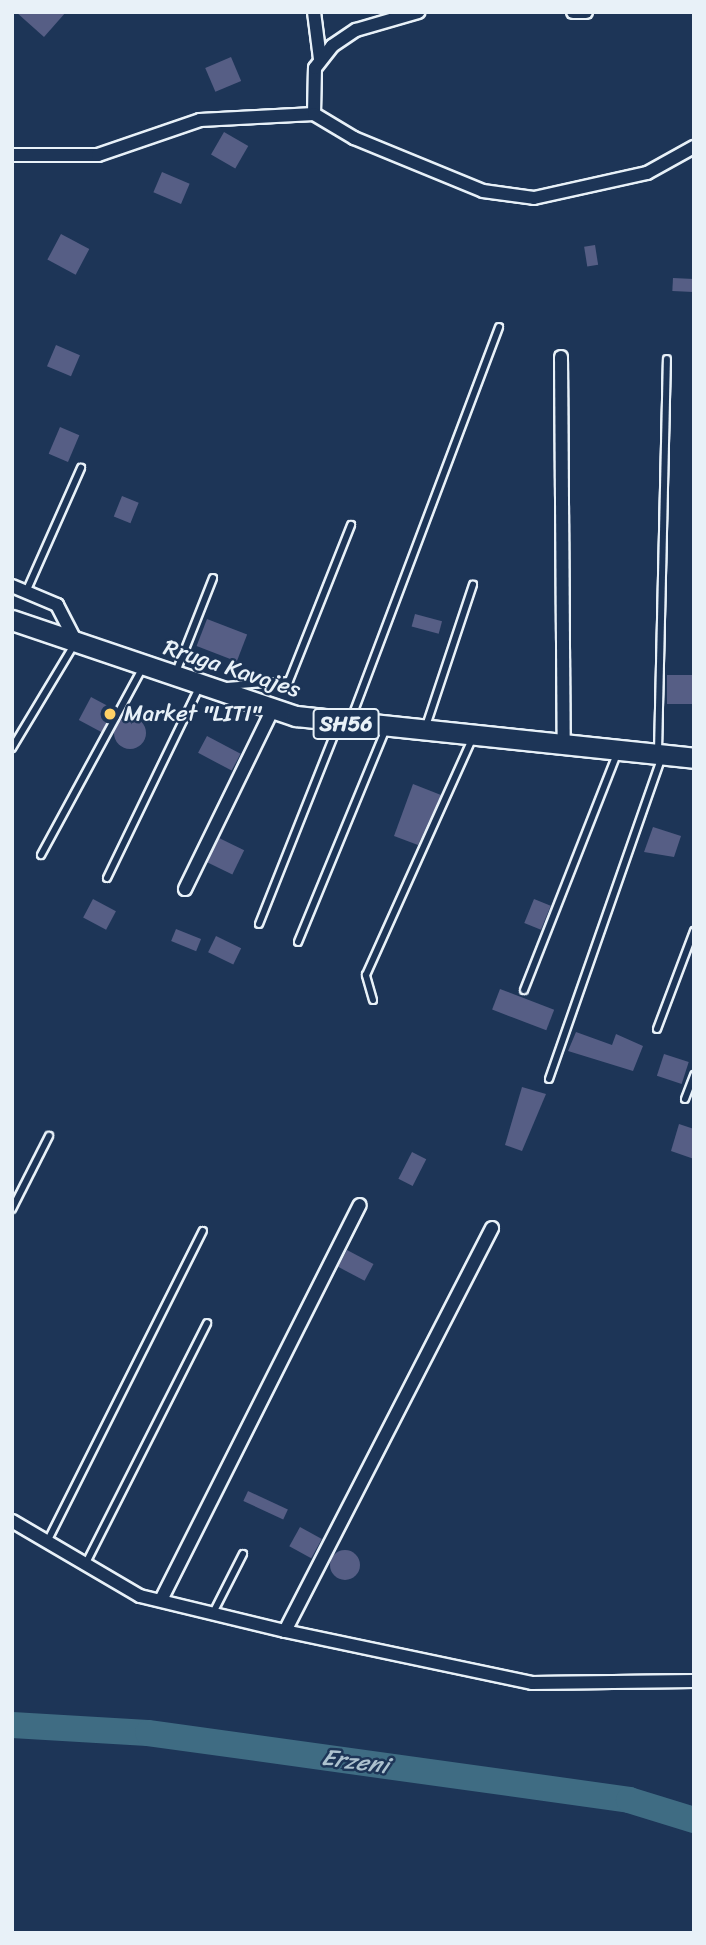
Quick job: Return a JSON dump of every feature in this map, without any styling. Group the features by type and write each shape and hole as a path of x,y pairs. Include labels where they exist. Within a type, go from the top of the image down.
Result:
{"main road":[{"name":"Rruga Kavajes","path":"13,621 272,711 344,723 694,758"}],"street":[{"path":"314,12 320,59 311,89 314,114"},
{"path":"320,59 356,30 418,12"},
{"path":"573,12 586,12"},
{"path":"12,155 98,155 200,120 314,114 354,138 507,196 556,195 647,173 694,147"},
{"path":"561,356 564,744"},
{"path":"12,586 68,615 76,642"},
{"path":"185,889 272,711"},
{"path":"161,1600 360,1205"},
{"path":"285,1631 492,1228"},
{"path":"12,1521 121,1587 161,1600 214,1611 285,1631 532,1683 694,1681"}],"lane":[{"path":"259,923 344,723 499,327"},
{"path":"549,1079 660,754 667,359"},
{"path":"26,592 81,468"},
{"path":"107,878 206,688 289,681 351,525"},
{"path":"174,677 213,579"},
{"path":"425,731 473,585"},
{"path":"12,748 76,642"},
{"path":"41,855 144,666"},
{"path":"298,942 386,727"},
{"path":"373,1000 366,975 474,735"},
{"path":"524,989 619,750"},
{"path":"656,1028 694,931"},
{"path":"685,1100 694,1075"},
{"path":"12,1209 49,1136"},
{"path":"47,1542 203,1231"},
{"path":"85,1565 207,1323"},
{"path":"214,1611 243,1554"}],"building":[{"path":"16,12 66,12 44,37"},
{"path":"231,57 241,81 215,92 205,68"},
{"path":"224,132 248,146 235,169 211,155"},
{"path":"162,172 190,184 181,204 153,192"},
{"path":"61,234 89,249 76,275 47,260"},
{"path":"595,245 598,265 587,266 584,247"},
{"path":"673,278 694,279 693,292 672,291"},
{"path":"56,345 80,355 71,376 47,366"},
{"path":"60,427 79,435 68,462 49,454"},
{"path":"122,496 139,503 130,523 114,516"},
{"path":"415,614 442,621 439,634 412,627"},
{"path":"207,619 247,634 237,661 197,646"},
{"path":"667,675 694,675 694,704 667,704"},
{"path":"91,697 114,709 102,732 79,720"},
{"path":"130,717 141,722 146,733 141,744 130,749 119,744 114,733 119,722"},
{"path":"207,736 241,754 232,771 198,753"},
{"path":"413,784 441,795 418,845 394,836"},
{"path":"653,827 681,836 674,857 644,852"},
{"path":"219,838 244,850 232,875 207,862"},
{"path":"93,899 116,911 106,930 83,918"},
{"path":"534,899 551,906 541,930 524,923"},
{"path":"176,929 201,939 196,951 171,941"},
{"path":"216,936 241,948 233,964 208,952"},
{"path":"500,989 554,1010 546,1030 492,1010"},
{"path":"576,1032 612,1045 616,1034 643,1046 633,1071 568,1051"},
{"path":"664,1054 689,1062 682,1084 657,1076"},
{"path":"522,1087 546,1094 522,1151 505,1145"},
{"path":"679,1124 694,1129 694,1159 671,1151"},
{"path":"412,1152 426,1159 413,1186 398,1179"},
{"path":"347,1250 373,1264 365,1281 338,1267"},
{"path":"248,1491 288,1510 283,1520 243,1501"},
{"path":"300,1527 322,1539 311,1558 289,1546"},
{"path":"345,1550 356,1554 360,1565 356,1576 345,1580 334,1576 330,1565 334,1554"}],"waterway":[{"name":"Erzeni","path":"12,1725 148,1733 629,1800 694,1820"}],"place":[{"name":"Market \"LITI\"","path":"110,714"}]}
